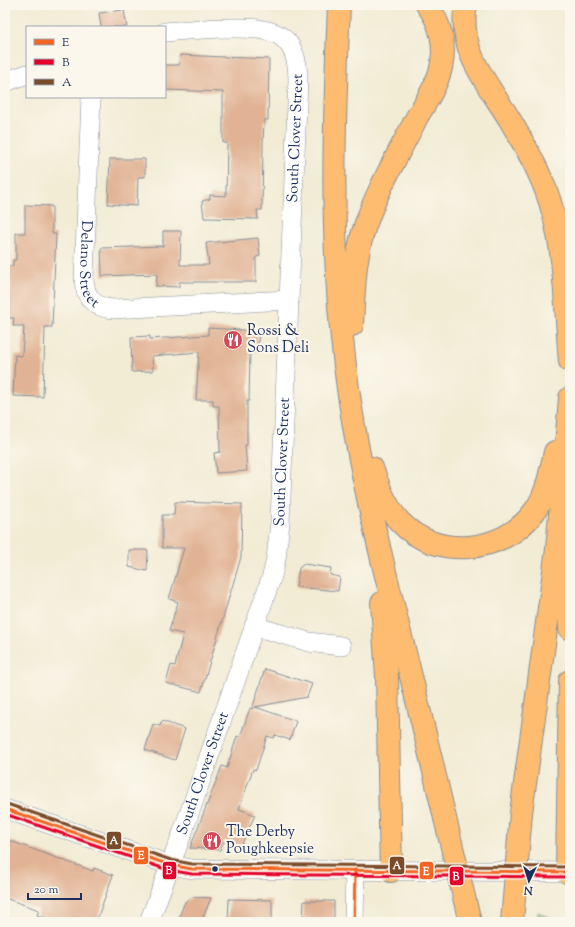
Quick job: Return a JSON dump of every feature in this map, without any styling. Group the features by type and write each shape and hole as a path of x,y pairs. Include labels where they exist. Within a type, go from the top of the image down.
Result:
{"highway":[{"path":"339,5 334,125 334,232 340,328 350,401 372,518 470,922"},
{"path":"427,5 437,22 441,36 442,52 440,69 430,95 379,192 361,240 355,276 350,401 385,500 400,522 423,538 435,543 454,547 474,548 497,541 509,535 528,520 540,503 548,484 570,383"},
{"path":"466,5 465,34 470,54 525,146 539,173 550,202 559,245 570,361"},
{"path":"512,922 521,814 554,575 570,398"},
{"path":"563,485 570,629"},
{"path":"372,518 386,652 392,871"},
{"path":"568,872 570,681"}],"street":[{"name":"South Clover Street","path":"149,922 272,576 279,540 298,71 296,56 289,43 276,33 259,28 203,29 166,32"},
{"path":"5,82 26,74"},
{"name":"Delano Street","path":"91,98 84,279 87,296 91,302 97,306 112,309 289,300"},
{"path":"254,626 309,642 341,646"},
{"path":"5,809 170,865 203,869 568,872"},
{"path":"354,922 355,870"}],"green space":[{"path":"538,912 560,922 537,922"}],"building":[{"path":"124,10 127,26 101,26 99,13"},
{"path":"180,55 269,59 268,120 264,120 262,210 257,210 258,219 204,218 202,201 210,199 210,195 226,196 227,143 223,143 223,92 166,90 166,65 179,65"},
{"path":"110,159 145,159 145,177 138,177 137,206 108,204"},
{"path":"25,205 52,206 52,234 56,234 52,327 45,327 43,397 13,396 15,355 22,356 24,326 13,326 14,318 5,318 5,277 7,277 7,266 13,266 13,260 16,260 16,233 25,233"},
{"path":"163,231 181,231 180,265 209,265 206,243 258,238 260,256 256,257 256,282 179,282 179,287 156,286 157,274 102,276 101,248 163,246"},
{"path":"208,328 259,331 258,352 250,351 249,401 247,401 247,445 245,445 247,471 216,473 214,453 220,452 219,406 213,406 213,400 196,400 199,352 152,356 153,371 132,372 131,337 150,336 150,339 208,335"},
{"path":"175,502 242,504 241,557 201,692 166,683 171,665 175,666 183,634 169,631 178,602 169,599 184,548 162,548 162,515 174,515"},
{"path":"129,550 148,550 147,571 129,567"},
{"path":"304,564 331,568 330,575 340,577 338,591 296,587 299,568"},
{"path":"265,669 312,684 307,697 255,707 296,721 290,740 275,735 274,738 267,736 256,770 253,769 239,809 255,815 241,846 224,841 220,850 190,848 222,766 227,768 237,736 240,737 250,708 252,709"},
{"path":"162,721 185,729 175,760 145,750 153,724 160,726"},
{"path":"5,839 93,871 94,868 113,875 96,922 58,922 37,915 39,910 5,898"},
{"path":"192,897 211,898 201,922 177,922 185,902"},
{"path":"229,899 272,900 272,922 228,922"},
{"path":"304,901 334,901 334,922 307,922 307,919 303,919"}],"transit line":[{"name":"A","path":"7,804 171,860 192,864 570,867"},
{"name":"E","path":"5,809 170,865 192,869 570,872"},
{"name":"B","path":"5,814 168,870 192,874 570,877"},
{"name":"E","path":"354,922 355,870"}],"place":[{"name":"Rossi & Sons Deli","path":"233,340"},
{"name":"The Derby Poughkeepsie","path":"212,841"}]}
